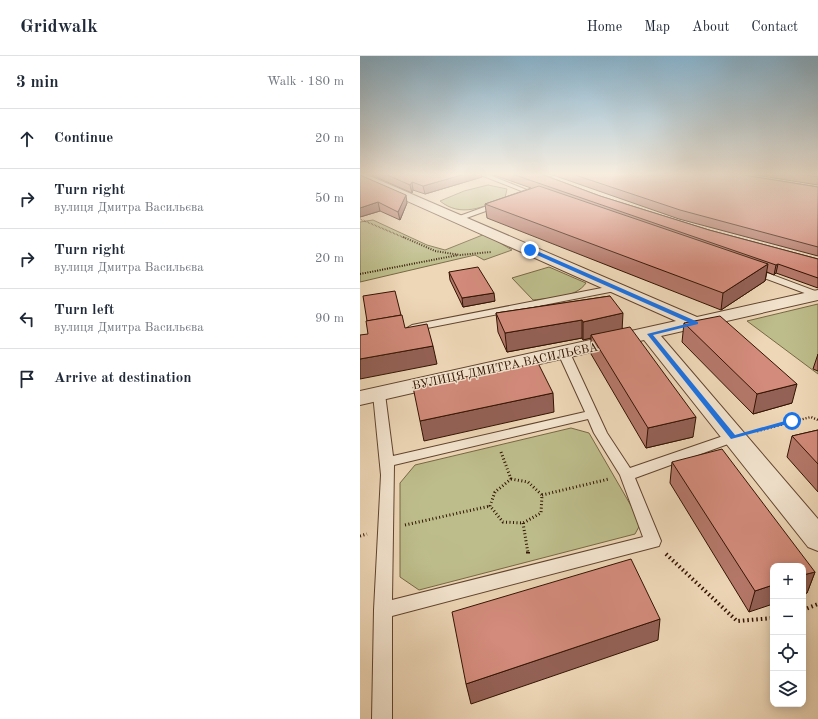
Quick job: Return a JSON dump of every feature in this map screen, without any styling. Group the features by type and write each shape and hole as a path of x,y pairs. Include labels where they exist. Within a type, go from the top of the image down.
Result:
{"street":[{"path":"428,205 696,323"},
{"name":"ВУЛИЦЯ ДМИТРА ВАСИЛЬЄВА","path":"360,398 818,295"},
{"path":"649,334 818,539"}],"lane":[{"path":"458,218 498,205"},
{"path":"739,266 818,295"},
{"path":"398,330 617,288"},
{"path":"383,610 653,541 627,474 601,433 564,352"},
{"path":"379,394 388,475 383,610 382,719"},
{"path":"386,462 592,414"},
{"path":"627,474 734,437"}],"path":[{"path":"360,219 435,251 460,255"},
{"path":"360,274 460,255 527,248"},
{"path":"734,437 811,417 818,420"},
{"path":"495,437 511,479"},
{"path":"542,495 627,474"},
{"path":"490,506 495,492 511,479 528,482 542,495"},
{"path":"490,506 503,522 523,523 540,513 542,495"},
{"path":"386,530 490,506"},
{"path":"523,523 531,572"},
{"path":"653,541 737,621 770,618"},
{"path":"806,609 818,604"}],"green space":[{"path":"446,205 489,205 464,210"},
{"path":"373,220 427,245 445,250 485,234 512,250 484,260 475,255 360,282 360,222"},
{"path":"549,267 586,283 576,292 555,298 533,300 512,278"},
{"path":"818,304 818,374 747,321"},
{"path":"571,428 589,433 641,523 635,534 419,590 400,577 400,483 415,465"}],"building":[{"path":"360,205 369,205 360,208"},
{"path":"384,205 401,205 398,212"},
{"path":"488,205 595,205 768,264 723,293"},
{"path":"602,205 629,205 709,230 818,259 818,278 778,264 776,265"},
{"path":"665,205 818,205 818,247"},
{"path":"478,267 494,293 462,298 449,272"},
{"path":"395,291 401,315 367,321 363,296"},
{"path":"610,296 623,313 583,322 582,320 505,333 496,313"},
{"path":"402,315 405,328 427,324 433,346 360,359 360,335 368,334 366,321"},
{"path":"720,316 797,384 757,394 684,323"},
{"path":"630,327 696,417 648,428 591,335"},
{"path":"538,363 553,393 420,421 413,387"},
{"path":"818,430 818,464 792,436"},
{"path":"722,449 815,572 806,574 806,563 770,563 770,586 755,591 672,462"},
{"path":"631,559 660,619 466,684 452,612"}],"route":[{"path":"530,250 696,323 649,334 734,437 792,421"}]}
